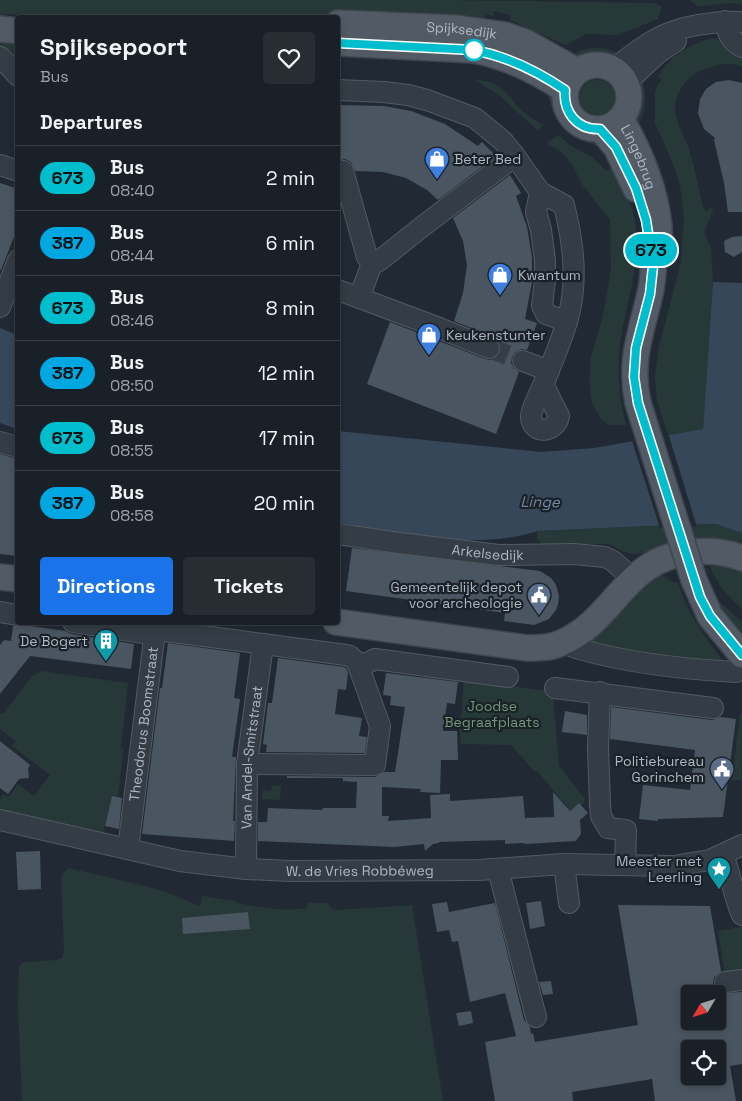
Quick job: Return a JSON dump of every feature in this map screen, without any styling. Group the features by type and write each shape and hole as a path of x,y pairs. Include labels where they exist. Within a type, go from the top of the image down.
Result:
{"main road":[{"path":"0,18 15,18"},
{"name":"Spijksedijk","path":"340,23 455,28 505,35 525,42 571,80"},
{"path":"0,29 15,31"},
{"name":"Spijksedijk","path":"340,43 473,50 492,54 540,74 571,80"},
{"path":"604,66 619,76 628,102 627,108 611,124 584,127 571,116 566,106 571,80 586,67 604,66"},
{"name":"Lingebrug","path":"611,124 616,147 636,188 646,220 650,246 654,257 650,294 636,348 634,377 638,403 694,580 710,616 742,655"},
{"path":"340,623 527,648 561,643 594,621 632,578 646,567 674,555 693,552 716,551 742,558"},
{"path":"0,577 15,579"}],"street":[{"path":"619,76 685,36 693,27 734,22"},
{"path":"734,22 728,33 733,43 742,47"},
{"path":"0,57 15,73"},
{"path":"340,90 408,95 475,118 503,141 516,156 540,192 564,205 573,246 574,271 573,295 567,322 546,378 523,361"},
{"path":"359,298 372,264 510,160"},
{"path":"0,165 15,170"},
{"path":"343,171 367,257 372,264"},
{"path":"540,192 536,212 541,230 545,260 542,306 546,314 567,322"},
{"path":"0,307 15,268"},
{"path":"340,291 489,348"},
{"path":"0,442 15,446"},
{"name":"Arkelsedijk","path":"340,534 499,555 574,554 605,557 613,561 632,578"},
{"path":"0,612 15,614"},
{"path":"92,625 155,635"},
{"name":"Theodorus Boomstraat","path":"128,848 155,635 166,631 346,655 355,659 360,667"},
{"path":"561,643 585,652 678,667 736,672 742,668"},
{"name":"Van Andel-Smitstraat","path":"246,869 247,764 263,644"},
{"path":"247,764 375,765 380,726 360,667 375,659 508,677"},
{"path":"555,688 600,692 713,708"},
{"path":"600,692 598,748 601,816 608,828 626,830 625,865"},
{"name":"W. de Vries Robbéweg","path":"0,820 180,860 246,869 332,872 498,869 564,864 673,866 710,860 736,846"},
{"path":"736,846 727,866 732,890 742,915"},
{"path":"564,864 569,903"},
{"path":"498,869 536,1017"}],"green space":[{"path":"0,0 450,0 654,3 662,6 658,19 618,35 587,34 565,45 510,20 510,15 494,11 494,16 486,14 485,19 470,23 340,18 340,15 0,14"},
{"path":"690,0 742,0 742,4 728,3 698,7"},
{"path":"0,34 15,37 15,60 0,47"},
{"path":"713,38 718,39 742,54 742,67 724,64 710,67 697,73 685,83 675,103 677,120 690,152 703,208 707,211 712,207 713,210 704,233 711,247 713,282 703,429 668,435 657,400 655,376 659,347 681,261 684,217 680,185 674,166 655,123 655,94 657,86 662,79 658,77 668,62 681,51"},
{"path":"595,48 619,53 610,61 567,58 581,50"},
{"path":"642,77 645,92 644,112 634,131 631,115 636,87"},
{"path":"475,80 490,83 501,88 523,111 543,125 537,130 500,96"},
{"path":"597,80 604,81 610,85 614,91 614,105 610,111 604,115 597,116 590,115 584,111 580,105 579,98 580,91 584,85 590,81"},
{"path":"547,91 556,94 563,115 569,124 593,139 601,147 573,134 566,127 554,111"},
{"path":"558,135 571,146 592,157 607,171 611,168 632,209 637,246 619,357 620,391 626,425 609,425 600,418 592,403 589,381 591,356 603,316 611,269 610,220 581,183 571,163 561,152 547,143"},
{"path":"716,524 742,533 742,545 667,545 645,553 632,554 610,544 569,544 569,547 545,548 537,539 537,531"},
{"path":"708,560 742,567 742,609 721,587"},
{"path":"661,571 662,576 669,581 678,583 687,606 698,626 726,664 613,653 584,640 632,590"},
{"path":"717,599 742,622 742,641 713,601"},
{"path":"42,671 128,683 121,748 124,749 118,794 117,797 112,796 103,832 0,809 0,799 4,794 8,797 18,784 34,796 50,775 12,746 16,741 0,729 0,712 3,714 32,676"},
{"name":"Joodse Begraafplaats","path":"464,679 553,692 559,766 585,799 581,806 579,803 570,810 537,771 534,771 511,745 461,744 460,731"},
{"path":"740,714 742,714 741,780 732,780"},
{"path":"272,785 281,786 280,800 262,799 263,790 271,791"},
{"path":"69,868 166,892 197,905 200,905 202,896 280,909 307,908 308,903 328,903 335,910 412,905 443,1101 22,1101 18,1007 19,967 22,963 26,962 62,958 64,949 61,882 62,874"},
{"path":"742,927 742,971 725,974 718,931"}],"water":[{"name":"Linge","path":"713,282 742,283 742,533 716,524 537,531 514,537 464,540 412,535 340,522 340,431 541,452 594,448 703,429"},
{"path":"0,328 15,334 15,428 0,423"}],"pier":[{"path":"668,433 697,527 660,528 631,438"}],"building":[{"path":"729,80 742,83 742,212 728,212 715,138 704,129 698,113 700,99 706,89 716,82"},
{"path":"340,105 384,106 411,111 445,124 478,146 482,142 496,156 438,200 427,190 406,178 383,172 355,171 351,162 345,159 340,160"},
{"path":"510,175 521,193 516,196 527,227 532,257 532,282 525,319 537,323 527,350 522,349 512,357 511,363 519,372 496,434 367,384 390,322 485,359 491,360 500,353 501,346 494,337 454,321 463,293 467,265 463,241 453,218"},
{"path":"0,183 15,188 15,235 0,270"},
{"path":"742,236 742,252 734,257 725,252 724,241 732,237"},
{"path":"0,454 15,458 15,556 0,554"},
{"path":"352,548 540,571 551,578 556,585 559,596 558,604 549,619 534,625 504,621 505,613 346,591"},
{"name":"De Bogert","path":"24,625 134,644 131,669 30,656 0,694 0,645 4,640 11,641 13,626"},
{"path":"168,643 240,653 234,698 240,699 232,757 236,757 234,841 142,834 160,688 162,688"},
{"path":"278,658 344,667 347,669 346,690 338,689 335,714 362,718 359,736 367,737 365,753 266,752 267,745 263,744 268,703 272,703"},
{"path":"386,673 458,682 455,704 447,703 443,731 457,731 458,760 441,760 440,793 420,792 421,789 382,787 382,816 389,816 388,821 431,818 430,795 450,794 450,801 523,796 525,818 554,817 553,792 570,811 579,803 588,813 580,820 581,834 576,841 526,844 505,844 505,840 439,842 433,844 425,851 424,844 395,847 258,841 258,822 267,822 268,808 322,810 323,808 356,808 357,782 343,781 343,778 287,778 287,776 375,777 384,772 395,772 405,707 390,705 391,696 383,695"},
{"path":"611,707 712,720 721,717 736,719 723,817 658,819 658,821 639,819 643,785 690,790 695,750 610,739"},
{"path":"565,711 587,715 587,735 562,732"},
{"path":"0,741 30,765 28,768 29,778 19,779 8,794 0,788"},
{"path":"112,796 122,798 119,829 105,826"},
{"path":"40,851 41,889 18,890 16,852"},
{"path":"541,901 545,926 530,929 526,903"},
{"path":"447,902 449,912 495,903 524,1020 530,1027 531,1034 533,1033 535,1042 638,1025 618,905 710,906 721,971 714,977 714,985 681,985 681,1030 726,1030 726,993 742,992 742,1064 730,1066 736,1101 655,1101 652,1079 572,1092 573,1101 495,1101 485,1042 516,1036 505,993 470,1002 458,941 452,942 449,930 437,932 432,904"},
{"path":"248,912 250,929 183,934 182,918"},
{"path":"551,981 553,994 543,995 539,982"},
{"path":"471,1011 473,1023 459,1026 456,1013"}],"tunnel":[{"path":"489,348 523,361"}],"bus line":[{"name":"673","path":"340,43 473,50 492,54 540,74 565,90 566,106 571,116 584,127 600,129 616,147 636,188 646,220 650,246 654,257 650,294 636,348 634,377 638,403 700,597 722,633 742,655"}],"place":[{"name":"Beter Bed","path":"437,180"},
{"name":"Kwantum","path":"500,296"},
{"name":"Keukenstunter","path":"429,356"},
{"name":"Gemeentelijk depot voor archeologie","path":"539,616"},
{"name":"De Bogert","path":"106,662"},
{"name":"Politiebureau Gorinchem","path":"722,790"},
{"name":"Meester met Leerling","path":"719,890"}]}
